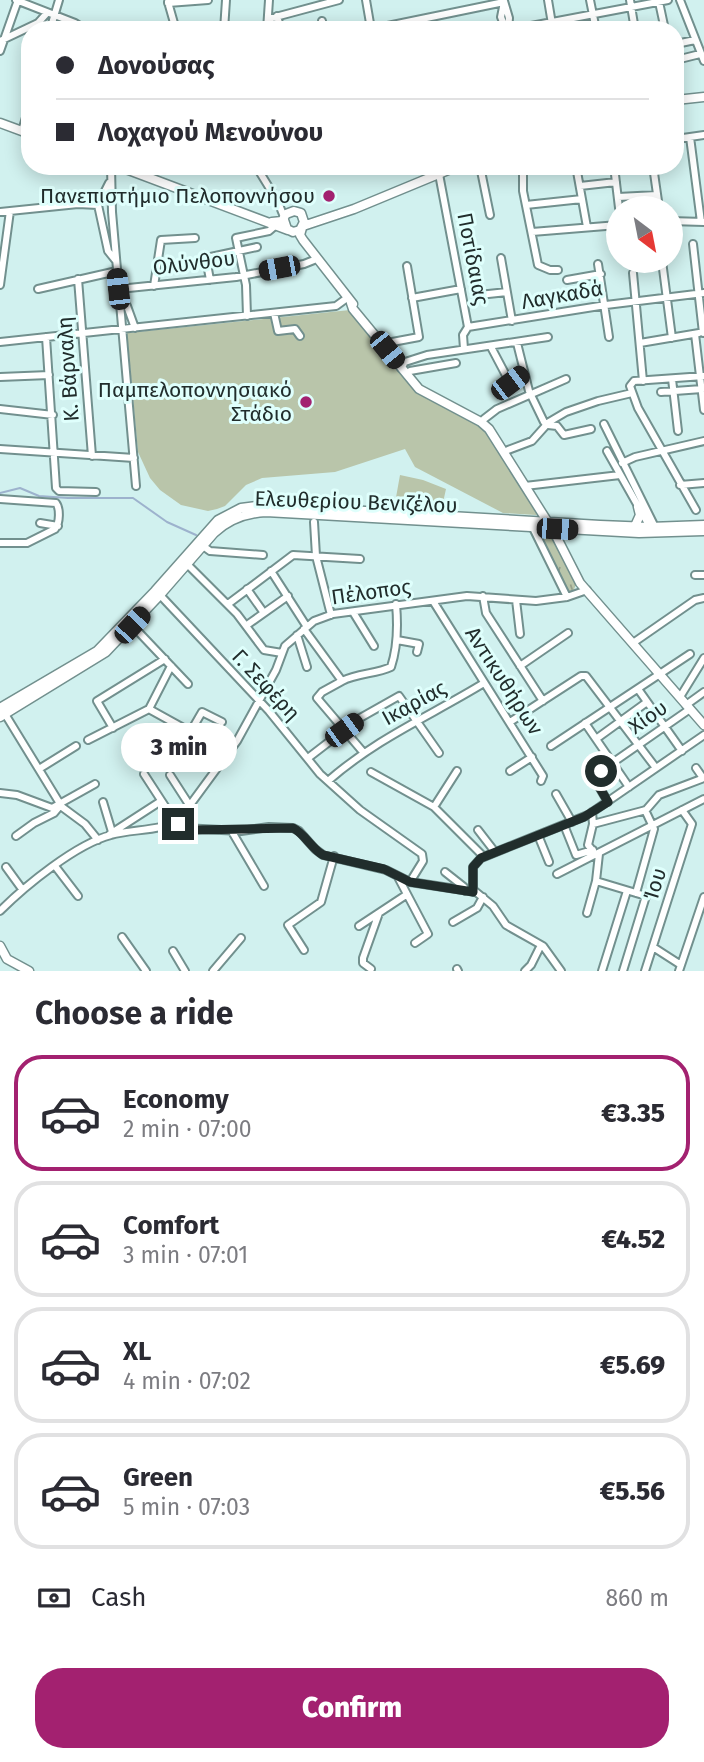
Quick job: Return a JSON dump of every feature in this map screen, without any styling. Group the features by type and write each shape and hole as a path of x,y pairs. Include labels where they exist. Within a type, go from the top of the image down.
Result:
{"main road":[{"path":"684,99 704,97"},
{"path":"0,123 21,131"},
{"path":"142,175 262,220 275,222 302,215 320,221"},
{"path":"290,230 320,221 436,175"},
{"path":"302,215 302,238 316,261"},
{"path":"284,218 290,230 353,309 402,365 428,389 484,419 493,427 527,485"},
{"path":"349,301 387,343 422,391 487,427 553,525 587,590 704,725"},
{"name":"Ελευθερίου Βενιζέλου","path":"2,713 97,651 155,591 209,528 230,512 242,508 265,505 553,525 704,531"},
{"path":"635,526 640,515 638,507"},
{"name":"Ελευθερίου Βενιζέλου","path":"2,713 98,659 223,525 234,518 255,513 533,528 553,525 635,526 654,529 704,525"},
{"path":"0,946 2,956 29,971"}],"street":[{"path":"0,51 17,0 70,21"},
{"path":"41,21 51,14 59,0"},
{"path":"174,21 168,1 208,0"},
{"path":"225,21 226,0"},
{"path":"270,0 268,19 339,0"},
{"path":"366,0 368,21"},
{"path":"454,0 455,11"},
{"path":"548,0 551,21 593,14 631,3 668,0"},
{"path":"590,0 594,21"},
{"path":"680,0 703,59 684,60"},
{"path":"407,21 504,1 509,21"},
{"path":"659,2 663,21"},
{"path":"631,3 634,21"},
{"path":"51,14 51,21"},
{"path":"277,16 278,21"},
{"path":"0,26 9,26"},
{"path":"2,40 21,31"},
{"path":"684,42 695,40"},
{"path":"684,138 704,135"},
{"path":"683,221 703,222 700,186 690,137"},
{"path":"110,175 136,486"},
{"path":"247,316 246,285 236,240 238,236 269,231 284,218 278,202 262,175"},
{"name":"Ποτίδαιας","path":"439,175 468,327 463,335 464,349"},
{"path":"482,175 490,215"},
{"path":"523,175 538,265 558,270"},
{"path":"578,175 587,227"},
{"path":"615,175 618,196"},
{"path":"638,196 657,195 654,175"},
{"path":"110,181 98,205 108,251 116,261"},
{"path":"580,186 616,182"},
{"path":"526,205 582,199"},
{"path":"0,212 78,204 98,205"},
{"path":"0,285 10,211"},
{"path":"532,232 606,226"},
{"path":"154,286 161,239 195,238"},
{"path":"640,343 704,333 693,244"},
{"path":"210,280 206,258 257,247"},
{"path":"501,258 512,321"},
{"name":"Ολύνθου","path":"118,289 210,280 316,261"},
{"path":"695,263 704,262"},
{"path":"598,264 609,337"},
{"path":"387,343 419,337 407,266"},
{"path":"38,289 117,271"},
{"path":"632,273 643,381"},
{"path":"663,273 672,338"},
{"path":"567,280 601,274"},
{"name":"Κ. Βάρναλη","path":"78,279 92,456"},
{"path":"412,298 461,289"},
{"path":"480,295 507,292"},
{"name":"Λαγκαδά","path":"468,327 701,293"},
{"path":"119,299 127,306 135,328"},
{"path":"0,342 336,306 349,301"},
{"path":"274,313 278,331 295,329 300,335"},
{"path":"695,334 704,410"},
{"path":"46,337 57,490 96,492"},
{"path":"402,365 427,355 548,337"},
{"path":"517,343 530,394 547,425"},
{"path":"491,347 510,383 524,373"},
{"path":"410,371 456,363"},
{"path":"0,377 49,375"},
{"path":"696,510 632,393 631,384 702,376"},
{"path":"484,419 491,413 566,379"},
{"path":"672,379 678,432"},
{"path":"661,392 703,389"},
{"path":"508,450 532,441 558,416 573,409 632,393"},
{"path":"0,410 53,415"},
{"path":"604,424 627,460 654,529"},
{"path":"547,425 557,426 564,435 592,429"},
{"path":"616,466 627,460 704,441"},
{"path":"0,449 134,458"},
{"path":"607,451 638,507 654,529"},
{"path":"527,485 620,475"},
{"path":"680,485 704,483"},
{"path":"0,499 58,505 58,526"},
{"path":"314,522 316,556 331,614"},
{"path":"40,523 58,526"},
{"path":"0,542 27,543 58,526"},
{"path":"533,528 567,597"},
{"path":"203,546 210,551 263,555"},
{"path":"228,604 293,555 360,559"},
{"path":"187,564 247,625 265,651 282,653"},
{"path":"271,571 342,681"},
{"path":"695,575 704,575"},
{"path":"247,589 264,613"},
{"name":"Πέλοπος","path":"176,822 237,741 276,670 282,653 296,635 320,618 396,604 483,596 529,602 567,597 587,590"},
{"name":"Γ. Σεφέρη","path":"160,595 259,701 328,781 355,806 422,854 423,861 410,882"},
{"path":"247,625 288,596"},
{"path":"483,596 484,611 543,701"},
{"path":"633,643 695,600 704,598"},
{"path":"516,600 520,634"},
{"name":"Αντικυθήρων","path":"433,601 532,757 543,776 541,781"},
{"path":"363,752 317,698 322,692 356,674 390,667 397,640 396,604"},
{"path":"353,612 374,646"},
{"path":"132,625 188,684"},
{"path":"397,640 418,648 421,633"},
{"path":"520,666 568,634"},
{"path":"296,635 307,667"},
{"path":"551,746 690,654"},
{"path":"685,704 704,658"},
{"path":"113,728 97,701 165,659"},
{"path":"88,740 149,709 172,666"},
{"path":"510,722 586,676 656,768"},
{"name":"Ικαρίας","path":"328,781 363,752 484,683"},
{"path":"638,689 682,751"},
{"name":"Χίου","path":"608,802 594,778 665,727 685,704 704,692"},
{"path":"308,758 344,730 398,696 439,753"},
{"path":"596,739 648,702"},
{"path":"149,709 191,731 223,761"},
{"path":"191,731 202,712 222,722"},
{"path":"2,713 61,805 68,814 88,826 98,839"},
{"path":"585,723 629,787"},
{"path":"469,891 474,865 484,857 592,812 704,736"},
{"path":"38,769 76,746"},
{"path":"510,771 532,757"},
{"path":"593,824 645,810 659,795 704,778 696,768"},
{"path":"435,807 457,771"},
{"path":"371,772 435,807 484,857"},
{"path":"144,774 176,822 183,828 294,829 317,851 384,869 410,882 469,891"},
{"path":"170,775 190,806"},
{"path":"0,793 17,795 50,808 61,805 95,784"},
{"path":"556,794 572,822"},
{"path":"557,874 704,799"},
{"path":"0,911 22,889 55,866 161,801"},
{"path":"103,802 111,833"},
{"path":"16,836 54,813 61,805"},
{"path":"636,893 654,832 654,825 645,810"},
{"name":"Ίου","path":"645,971 692,824 682,810"},
{"path":"587,913 596,881 597,853 588,843 593,824 592,812"},
{"path":"111,833 176,822"},
{"path":"564,825 576,855 597,853"},
{"path":"231,830 264,886"},
{"path":"478,830 495,852"},
{"path":"538,835 549,862"},
{"path":"304,950 288,925 321,902 334,856"},
{"path":"55,866 78,896"},
{"path":"6,867 22,889"},
{"path":"445,872 495,908 505,923 541,945 561,971"},
{"path":"398,877 428,934 415,943"},
{"path":"596,881 646,896 623,971"},
{"path":"603,971 627,891"},
{"path":"359,926 406,895"},
{"path":"453,922 477,908 482,897"},
{"path":"653,947 680,968 701,913 704,897"},
{"path":"371,969 363,963 363,958 379,913"},
{"path":"121,937 146,971"},
{"path":"213,971 241,939"},
{"path":"525,971 541,945"},
{"path":"173,951 185,971"}],"green space":[{"path":"350,310 402,373 487,432 538,513 536,515 503,513 415,467 405,449 335,472 262,478 246,485 225,506 208,511 181,505 160,490 150,478 138,452 127,333"},
{"path":"400,475 446,489 442,507 395,503"},
{"path":"541,534 551,534 576,583 574,590 568,593"}],"waterway":[{"path":"0,493 20,488 39,496 133,498 167,522 196,535"}],"place":[{"name":"Πανεπιστήμιο Πελοποννήσου","path":"329,196"},
{"name":"Παμπελοποννησιακό Στάδιο","path":"306,402"}],"route":[{"path":"178,824 183,828 197,830 293,828 323,855 388,870 410,882 473,892 473,867 481,858 584,817 608,802 594,778 601,771"}]}
